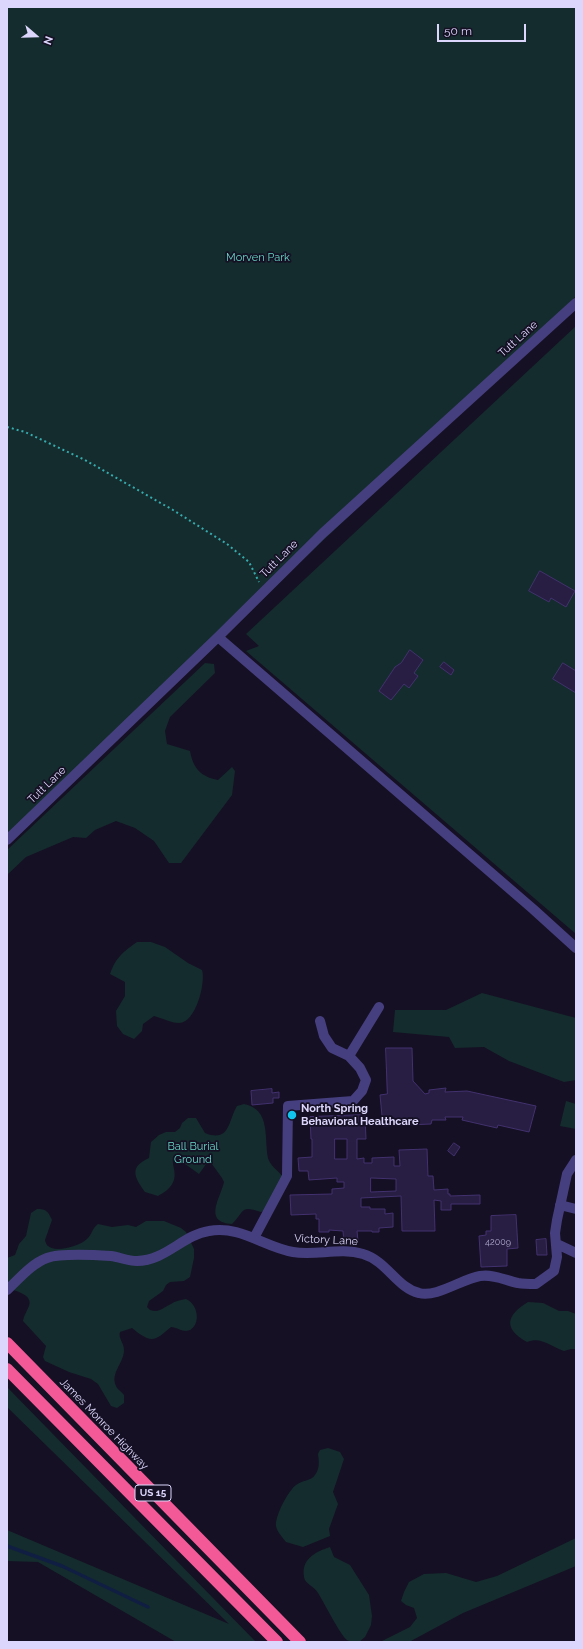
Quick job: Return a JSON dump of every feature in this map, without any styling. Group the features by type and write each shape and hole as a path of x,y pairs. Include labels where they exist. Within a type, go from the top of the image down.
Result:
{"highway":[{"name":"James Monroe Highway","path":"7,1343 300,1642"},
{"name":"US 15","path":"7,1369 277,1642"}],"street":[{"name":"Tutt Lane","path":"7,840 218,637 328,528 576,303"},
{"path":"218,637 533,909 576,948"},
{"path":"349,1056 379,1007"},
{"path":"254,1238 287,1176 288,1106 353,1101 362,1091 366,1080 360,1068 349,1056 332,1048 324,1036 320,1021"},
{"name":"Victory Lane","path":"7,1290 33,1266 48,1258 90,1255 112,1256 138,1261 152,1258 169,1251 186,1240 208,1231 218,1230 235,1230 293,1252 348,1252 362,1254 380,1262 405,1286 419,1294 430,1293 480,1276 494,1275 517,1283 536,1284 554,1271 557,1257 555,1233 560,1204 567,1174 576,1160"},
{"path":"560,1204 576,1209"},
{"path":"557,1244 576,1253"}],"path":[{"path":"7,427 25,432 85,460 173,510 227,544 248,562 258,578 263,592"}],"green space":[{"name":"Morven Park","path":"7,7 576,7 576,296 529,346 7,839"},
{"path":"576,326 576,934 246,651 259,646 246,634"},
{"path":"205,663 214,664 215,673 170,717 165,731 167,744 190,751 193,762 199,771 212,779 218,780 232,767 235,771 232,795 181,863 169,863 154,841 135,828 116,821 95,830 86,838 73,837 26,857 7,875 7,850"},
{"path":"137,942 151,942 165,947 188,963 202,970 203,976 201,992 195,1009 185,1021 176,1023 154,1016 143,1024 142,1031 134,1039 123,1034 117,1026 116,1011 125,996 125,982 110,974 120,955"},
{"path":"482,993 576,1018 576,1080 564,1082 509,1061 484,1047 455,1048 449,1037 393,1032 395,1010 446,1010"},
{"path":"566,1101 576,1104 576,1129 560,1126"},
{"name":"Ball Burial Ground","path":"244,1104 253,1107 259,1112 265,1125 269,1161 283,1177 267,1210 261,1212 246,1209 232,1224 218,1219 216,1214 217,1202 224,1182 209,1160 199,1174 174,1156 173,1162 175,1174 169,1189 158,1196 145,1192 138,1182 135,1173 138,1165 149,1158 151,1142 159,1135 166,1132 175,1132 188,1118 196,1118 205,1133 219,1135 224,1133 230,1124 237,1106"},
{"path":"37,1209 43,1209 46,1211 52,1220 45,1240 48,1246 52,1248 68,1248 84,1242 89,1237 94,1227 98,1224 112,1227 128,1225 136,1227 146,1221 164,1221 181,1228 186,1232 194,1249 194,1258 190,1277 184,1281 170,1282 166,1285 163,1291 149,1301 147,1307 153,1311 159,1310 174,1302 186,1299 191,1302 196,1312 197,1317 194,1327 191,1330 184,1331 171,1327 155,1339 147,1338 132,1328 120,1332 124,1350 116,1372 115,1381 117,1387 124,1395 124,1403 117,1408 111,1406 98,1384 91,1379 69,1372 45,1361 43,1357 46,1346 23,1321 30,1302 26,1296 7,1288 7,1258 15,1255 19,1244 26,1236 31,1213"},
{"path":"528,1302 543,1303 559,1311 568,1311 576,1314 576,1349 564,1351 546,1342 532,1340 527,1342 519,1337 511,1327 510,1322 515,1312"},
{"path":"7,1387 256,1642 176,1642 38,1562 7,1561 7,1530 229,1624 7,1407"},
{"path":"328,1448 340,1452 344,1459 333,1492 338,1504 329,1529 330,1536 303,1547 286,1542 276,1526 280,1510 286,1498 298,1483 315,1475 319,1462 318,1454 320,1450"},
{"path":"576,1538 576,1566 463,1613 409,1642 380,1642 410,1627 417,1618 414,1608 401,1601 409,1582 424,1574 446,1573 476,1582 497,1576"},
{"path":"330,1547 334,1557 350,1565 369,1595 372,1616 371,1625 365,1637 359,1642 348,1641 344,1637 318,1593 304,1577 305,1565 310,1557 319,1551"}],"building":[{"path":"540,571 575,591 566,607 551,598 549,602 529,591"},
{"path":"410,650 423,660 414,673 418,676 409,688 404,684 391,700 379,691 395,667 401,663"},
{"path":"444,662 454,670 451,675 440,667"},
{"path":"563,663 576,671 576,693 553,679"},
{"path":"386,1048 412,1048 413,1081 425,1094 429,1093 429,1090 446,1088 445,1092 467,1091 536,1106 529,1132 498,1125 497,1128 462,1120 463,1117 445,1117 446,1120 432,1120 431,1124 383,1126 380,1095 387,1094"},
{"path":"272,1089 272,1093 279,1092 279,1098 273,1098 273,1103 252,1105 251,1091"},
{"path":"365,1115 366,1139 357,1139 357,1159 364,1158 364,1163 372,1163 372,1158 394,1157 394,1166 400,1166 399,1150 427,1149 428,1176 433,1176 434,1190 448,1189 448,1194 450,1194 450,1196 480,1195 480,1204 451,1204 451,1210 441,1210 441,1201 434,1200 435,1231 402,1231 401,1196 361,1198 361,1207 370,1207 370,1209 385,1209 385,1214 393,1213 393,1227 379,1228 379,1232 357,1231 358,1241 344,1242 343,1231 329,1230 329,1232 319,1232 319,1219 316,1219 316,1214 291,1215 290,1195 332,1194 332,1189 344,1188 344,1182 337,1182 337,1178 309,1180 308,1171 299,1171 298,1158 312,1157 310,1117","holes":["335,1139 347,1139 347,1159 335,1159","371,1178 396,1179 396,1191 371,1192"]},
{"path":"454,1143 460,1147 454,1156 448,1151"},
{"path":"516,1215 518,1248 507,1249 507,1266 481,1267 479,1236 486,1235 486,1231 491,1231 491,1216"},
{"path":"546,1239 547,1255 537,1255 536,1240"}],"waterway":[{"path":"7,1546 62,1566 148,1607"}],"place":[{"name":"North Spring Behavioral Healthcare","path":"292,1115"}]}
